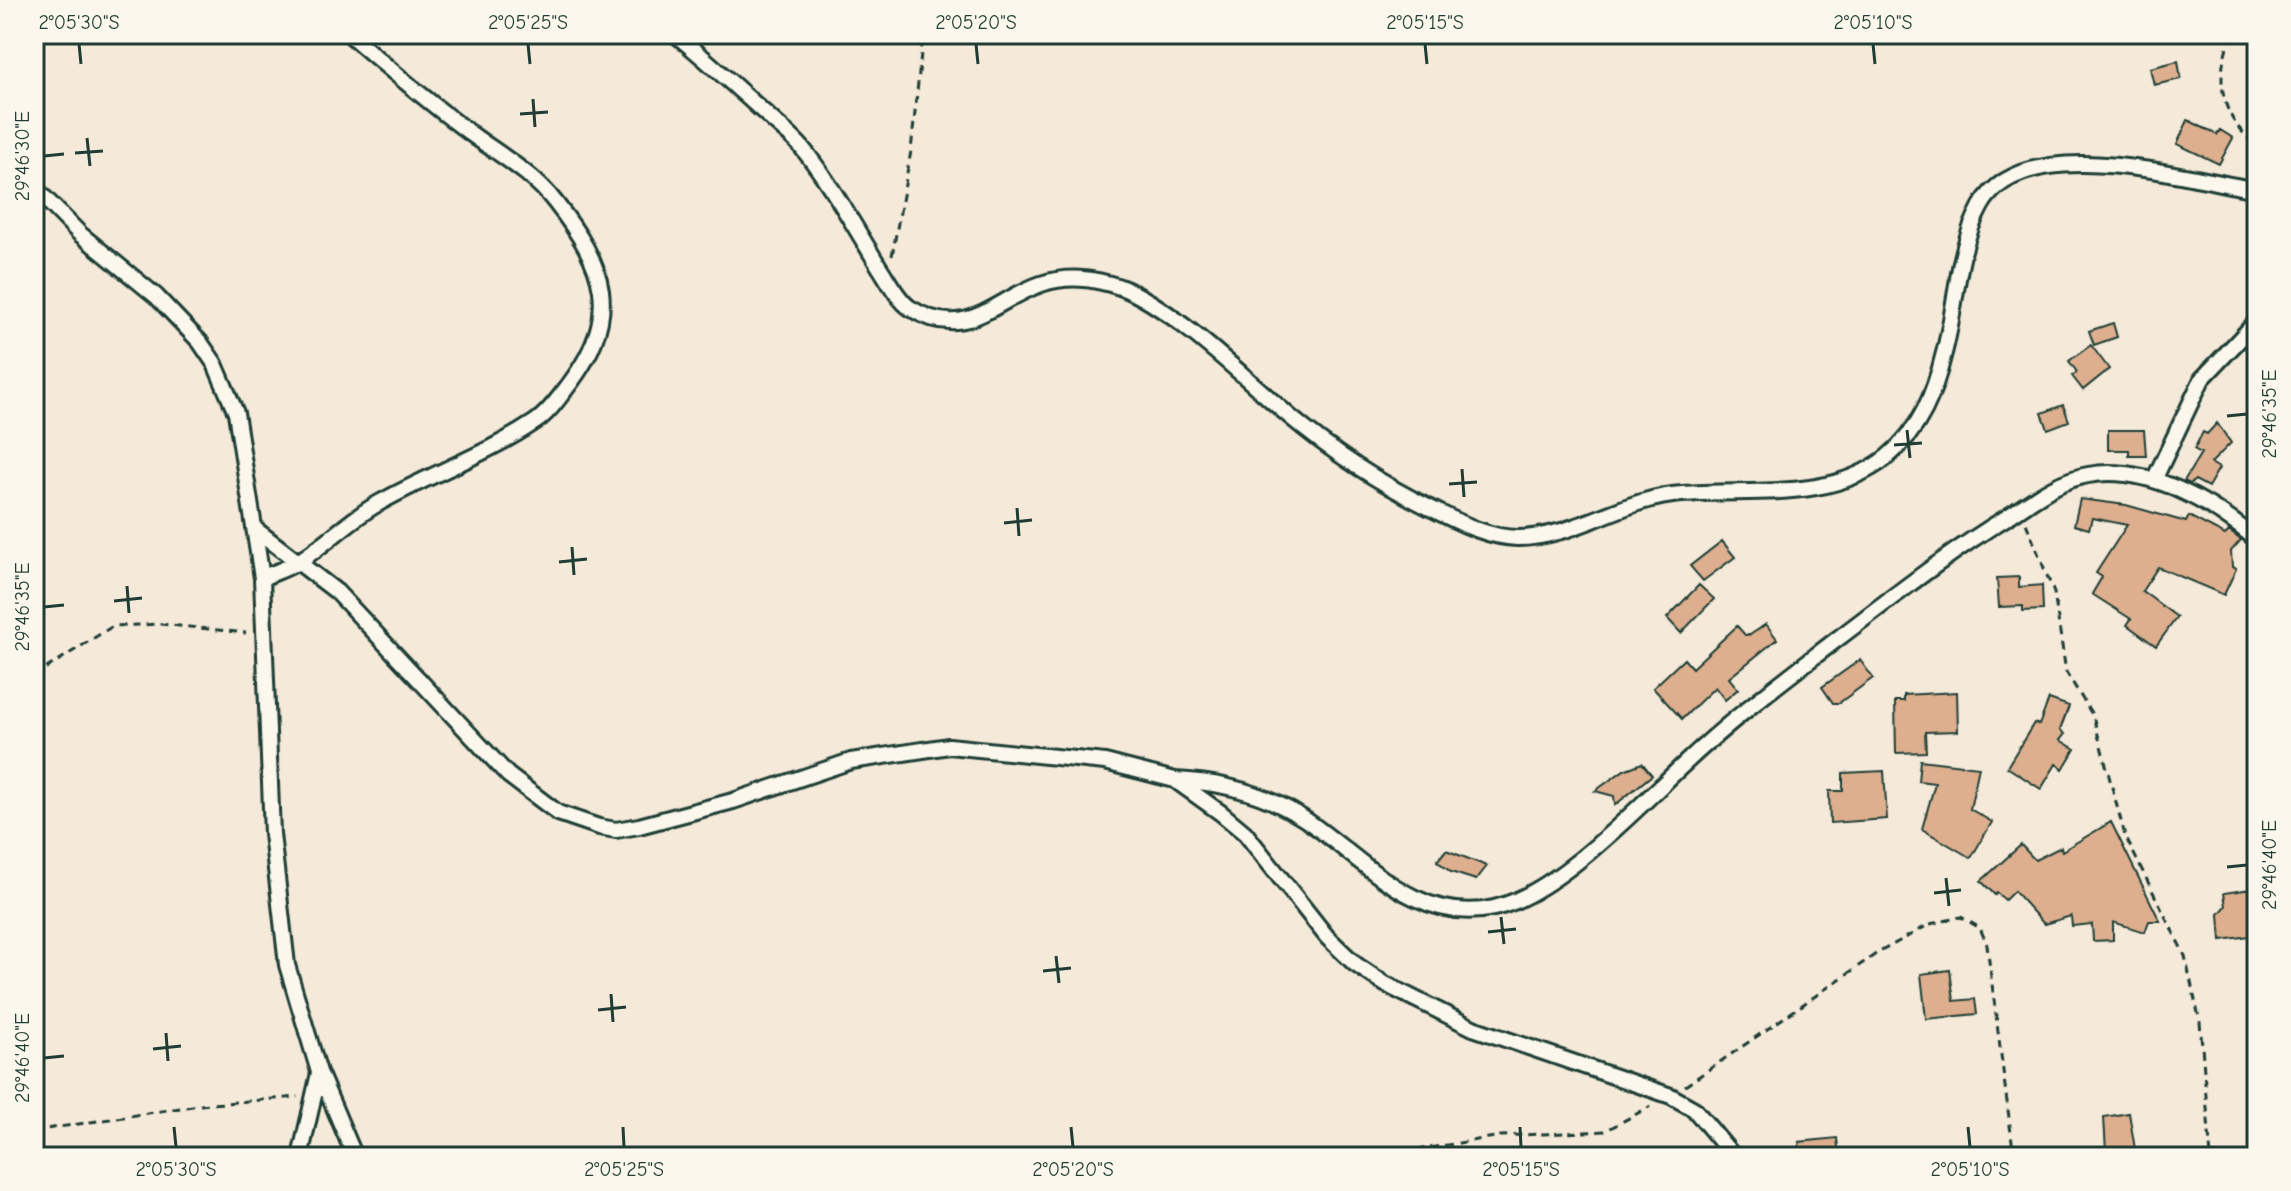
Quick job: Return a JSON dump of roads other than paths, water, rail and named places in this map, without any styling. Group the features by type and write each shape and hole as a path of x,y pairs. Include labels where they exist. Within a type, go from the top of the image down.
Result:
{"street":[{"path":"262,578 296,563 341,527 380,502 452,468 539,420 588,359 599,338 602,290 593,261 554,201 515,165 403,81 349,34"},
{"path":"675,34 802,147 907,306 937,319 959,321 999,308 1036,285 1060,279 1091,278 1128,290 1244,375 1349,464 1467,525 1491,535 1520,538 1559,533 1649,498 1699,492 1785,492 1821,487 1881,462 1902,444 1922,418 1936,384 1965,246 1978,211 1991,190 2017,173 2043,166 2131,167 2257,190"},
{"path":"34,187 80,234 156,296 215,364 236,413 262,578 277,900 287,965 319,1072 355,1157"},
{"path":"2154,480 2202,379 2257,321"},
{"path":"255,529 337,592 508,775 558,813 599,827 616,830 639,826 733,801 851,761 949,746 1105,762 1175,780 1205,781 1271,800 1303,817 1374,874 1420,901 1462,910 1510,905 1551,880 1623,821 1755,702 1922,574 2049,489 2087,475 2123,474 2154,480 2229,516 2257,540"},
{"path":"1175,780 1245,833 1327,937 1355,964 1385,984 1473,1028 1671,1096 1694,1109 1734,1157"},
{"path":"300,1157 319,1072"}]}
